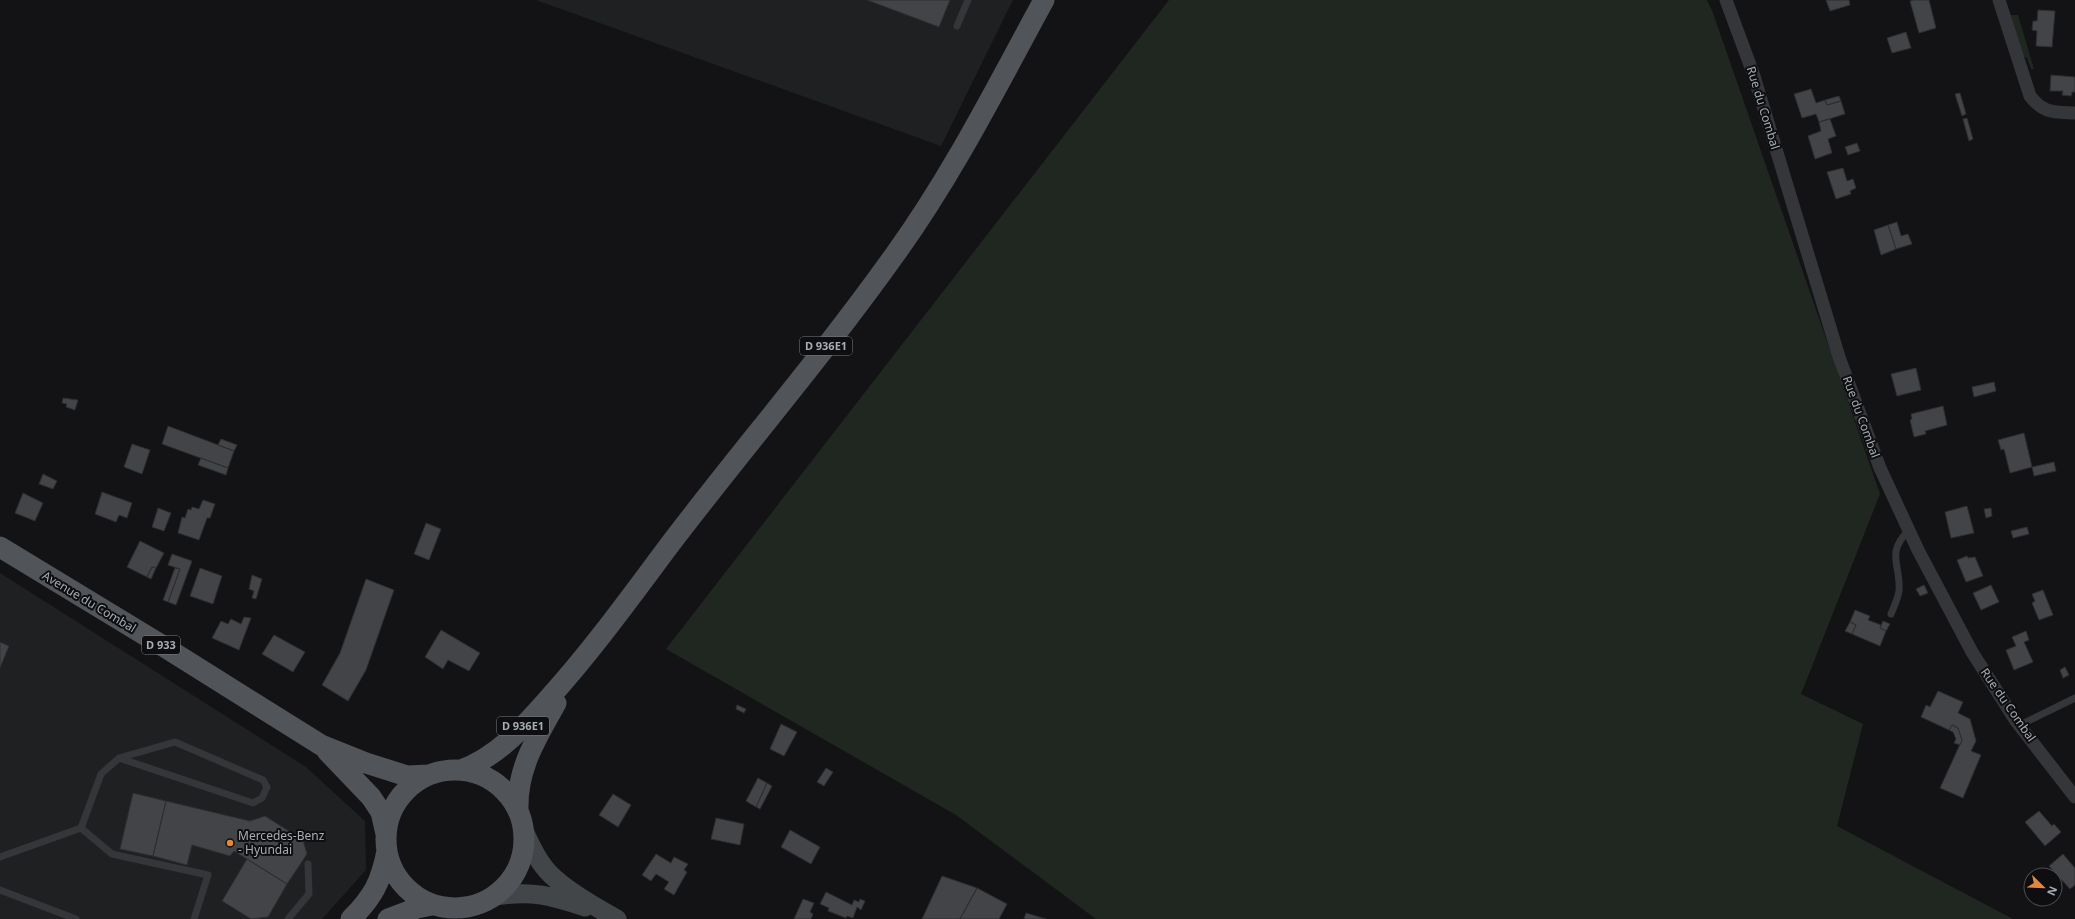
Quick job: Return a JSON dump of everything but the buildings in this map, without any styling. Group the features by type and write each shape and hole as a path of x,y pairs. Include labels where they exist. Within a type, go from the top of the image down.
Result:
{"main road":[{"name":"D 936E1","path":"461,770 477,764 513,738 575,669 699,506 798,384 897,252 955,162 1044,0"},
{"name":"Avenue du Combal","path":"0,548 163,646 321,745"},
{"name":"D 936E1","path":"518,809 518,790 529,751 575,669"},
{"name":"D 933","path":"321,745 366,763 407,776 429,775"},
{"name":"D 933","path":"321,745 371,796 381,812 387,843"},
{"path":"351,919 367,903 377,887 387,843 390,816 399,799 412,785 429,775 445,771 461,770 484,776 504,790 518,809 524,831 544,868 562,884 613,917"},
{"path":"387,843 393,869 402,884 416,897 432,905 454,909 476,906 496,896 509,883 519,867 524,850 524,831"},
{"path":"496,896 534,893 555,897 613,917"},
{"path":"388,919 417,908 432,905"}],"street":[{"name":"Rue du Combal","path":"1726,0 1753,73 1839,357 1880,468 1909,530 1972,652 2020,725 2075,797"},
{"path":"1999,0 2030,96 2037,105 2044,110 2075,113"}],"lane":[{"path":"957,26 968,0"},
{"path":"1891,614 1899,591 1895,551 1900,539 1909,530"},
{"path":"2020,725 2075,698"},
{"path":"0,857 81,828 101,774 119,758 175,742 263,780 267,787 262,798 253,803 119,758"},
{"path":"81,828 112,854 208,875 194,919"},
{"path":"288,919 309,894 308,864"},
{"path":"0,890 76,919"}],"shaded area":[{"path":"536,0 1013,0 941,146"},
{"path":"1169,0 1707,0 1713,13 1880,494 1801,694 1863,724 1837,826 2013,919 1096,919 956,815 666,649"},
{"path":"2009,15 2018,15 2034,69 2031,69 2027,58 2021,55"},
{"path":"0,573 306,767 365,821 366,870 322,919 0,919"}],"place":[{"name":"Mercedes-Benz - Hyundai","path":"230,843"}]}
